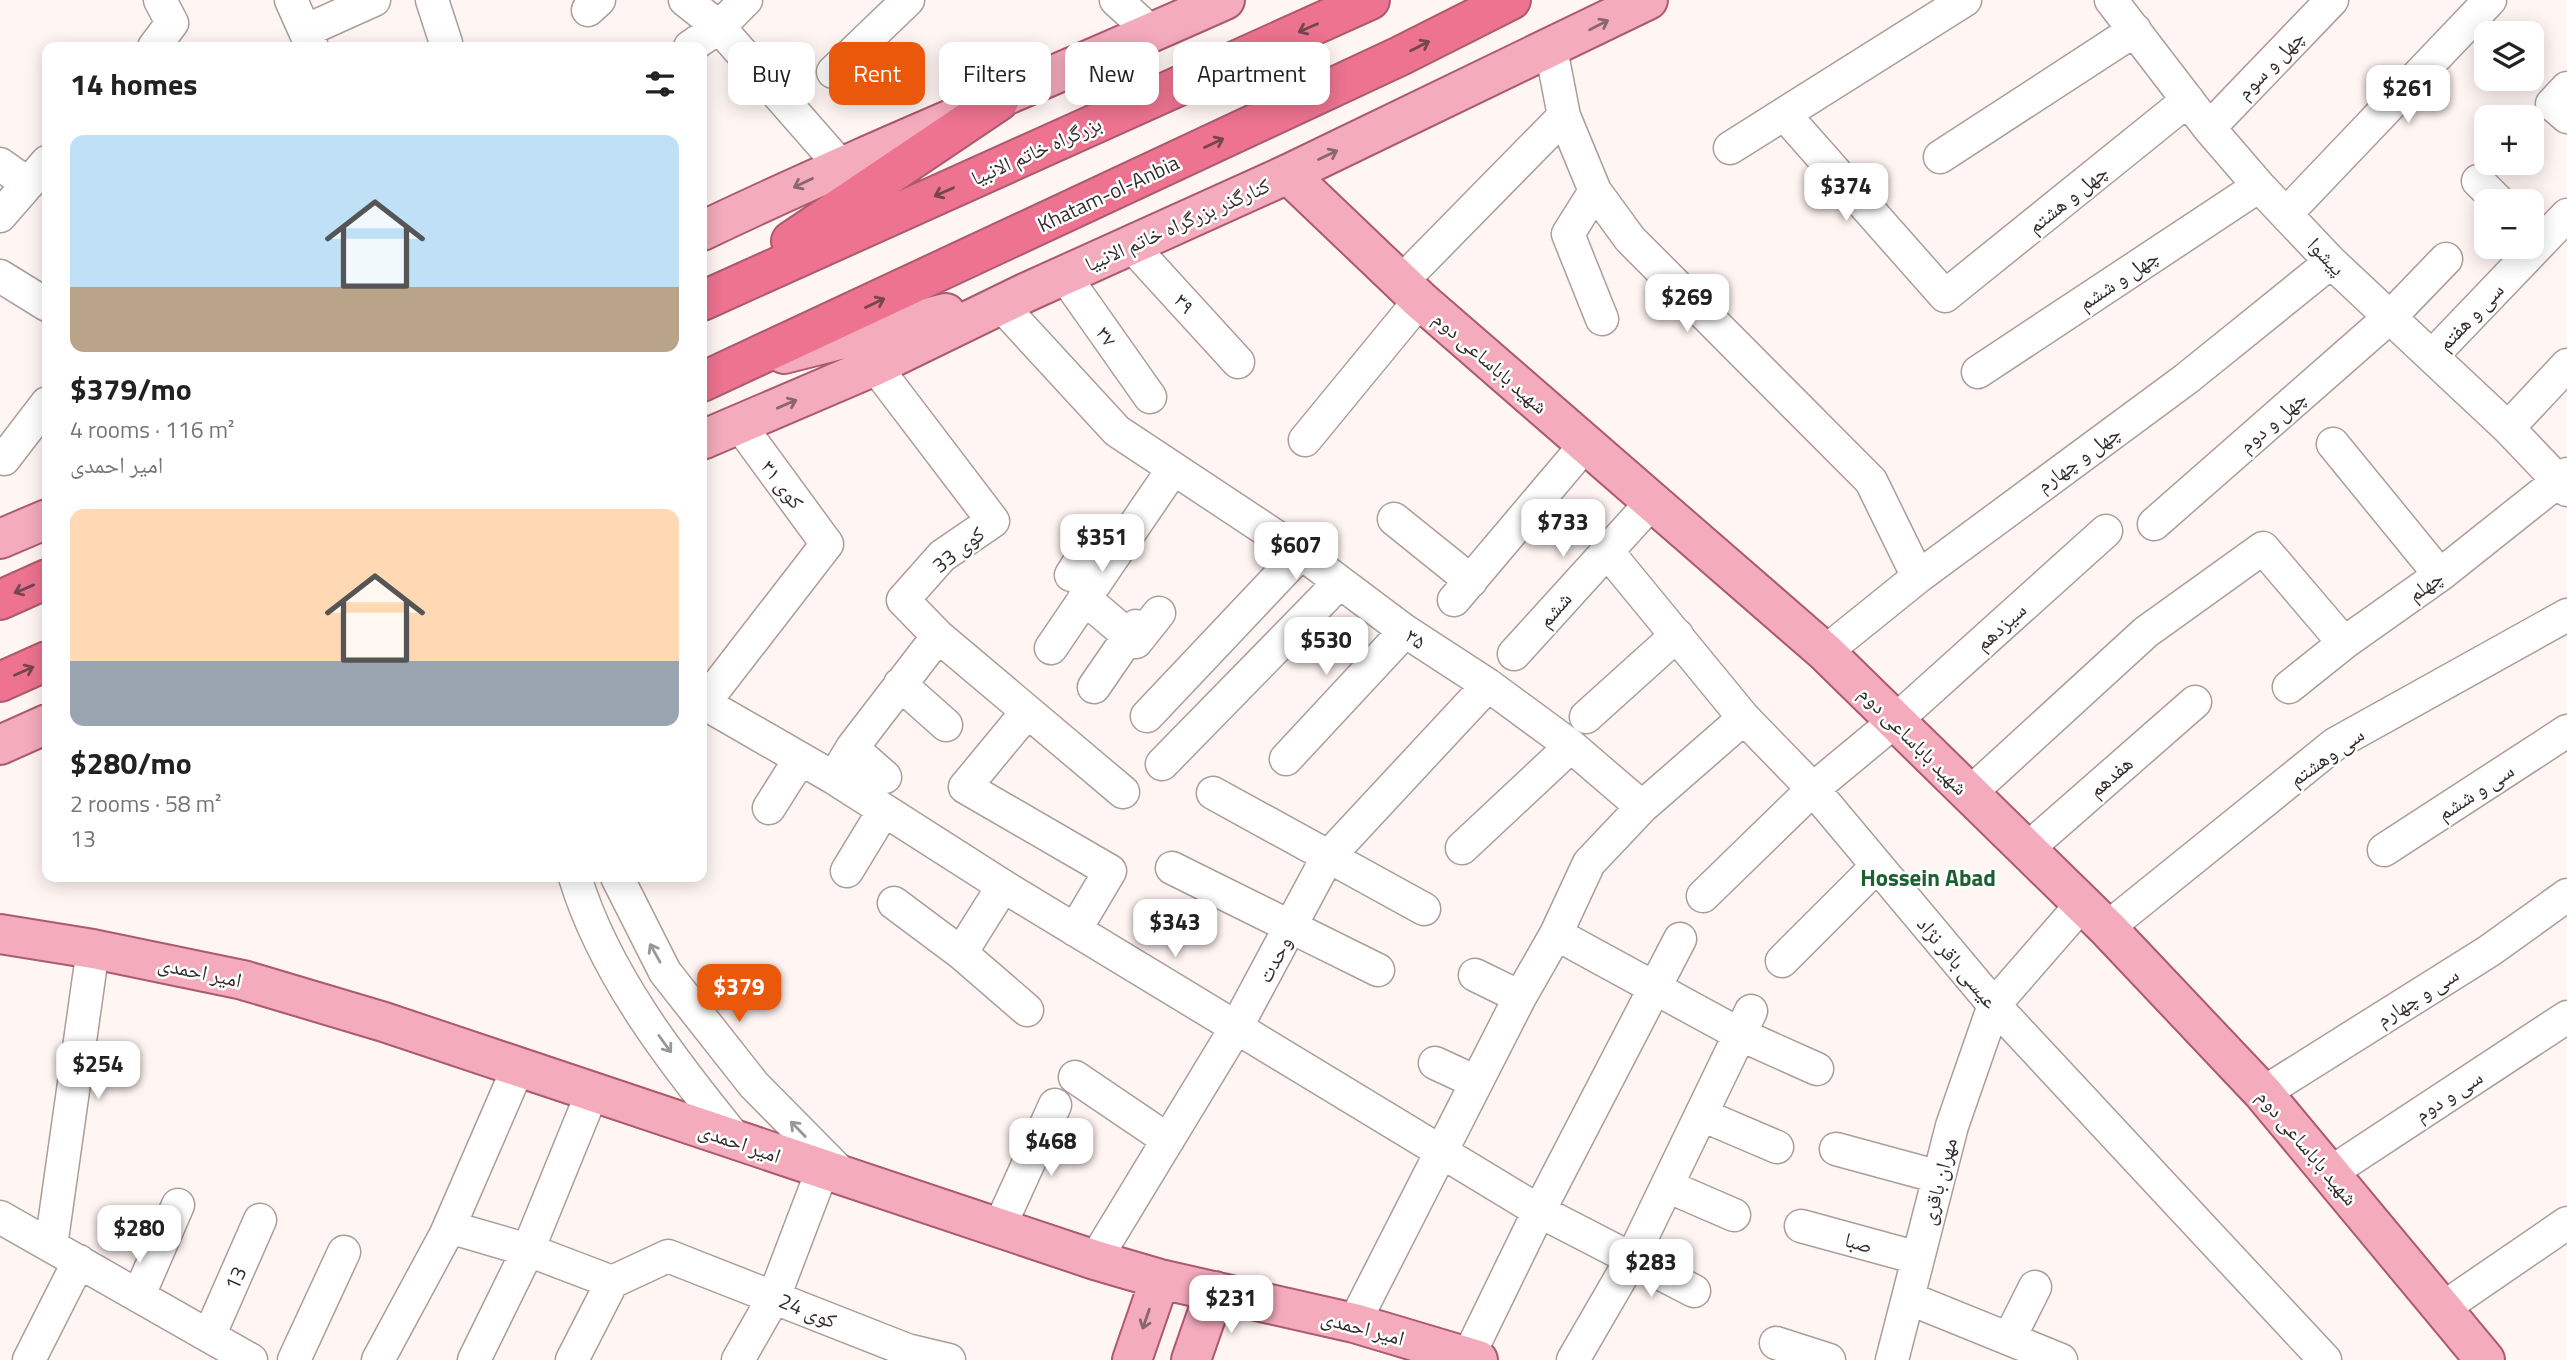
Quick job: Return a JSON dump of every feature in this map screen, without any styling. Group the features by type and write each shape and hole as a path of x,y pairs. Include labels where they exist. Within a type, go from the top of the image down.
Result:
{"highway":[{"name":"بزرگراه خاتم الانبیا","path":"707,298 1370,0"},
{"name":"Khatam-ol-Anbia","path":"707,380 1400,56 1511,0"},
{"path":"707,297 993,105"},
{"path":"0,600 42,581"},
{"path":"0,682 42,663"}],"main road":[{"path":"1051,78 1225,0"},
{"name":"کنارگذر بزرگراه خاتم الانبیا","path":"707,438 874,366 1064,275 1288,174 1648,0"},
{"path":"707,229 840,166 989,105"},
{"name":"شهید باباساعی دوم","path":"1288,174 1410,291 1825,652 2094,916 2263,1093 2485,1360"},
{"path":"745,364 1013,299"},
{"path":"0,539 42,521"},
{"path":"0,745 42,726"},
{"name":"امیر احمدی","path":"0,934 93,948 243,980 384,1022 1095,1260 1160,1279 1354,1323 1473,1358"},
{"path":"1132,1360 1160,1279"},
{"path":"1191,1360 1215,1291"}],"street":[{"path":"291,0 308,39 374,0"},
{"path":"432,0 446,42"},
{"path":"685,0 719,27 840,166"},
{"path":"697,42 719,27 746,0"},
{"path":"864,42 908,0"},
{"path":"1116,0 1152,33"},
{"path":"1730,148 1965,0"},
{"name":"پیشوا","path":"2111,0 2209,128 2259,186 2331,262 2565,482"},
{"name":"چهل و سوم","path":"2209,128 2332,0"},
{"path":"2287,213 2490,0"},
{"path":"162,23 186,42"},
{"path":"1940,157 2135,30"},
{"path":"1551,49 1564,116 1595,191 1630,239 1871,481 1918,577"},
{"path":"2567,88 2552,104 2567,117"},
{"name":"چهل و هشتم","path":"1785,115 1945,296 2189,100"},
{"path":"1305,440 1410,291 1564,116"},
{"path":"0,164 37,173 0,216"},
{"name":"چهل و ششم","path":"1978,372 2259,186"},
{"path":"1595,191 1569,234 1602,319"},
{"name":"سی و هفتم","path":"2544,234 2567,215"},
{"name":"۳۹","path":"1132,245 1238,362"},
{"name":"چهل و دوم","path":"2154,524 2390,317 2446,259"},
{"name":"سی و هفتم","path":"2432,356 2519,259"},
{"name":"چهل و چهارم","path":"1825,652 1918,577 2186,379 2331,262"},
{"name":"۳۷","path":"1064,275 1150,397"},
{"path":"2,283 42,303"},
{"name":"۳۵","path":"1013,299 1117,431 1301,553 1405,631 1488,685 1571,746 1642,807"},
{"path":"2508,428 2567,365"},
{"name":"کوی 33","path":"874,366 993,521 942,556 903,600 938,636 1124,792"},
{"path":"4,459 42,410"},
{"name":"کوی ۳۱","path":"707,698 827,544 739,424"},
{"path":"2333,444 2440,575"},
{"path":"1394,519 1462,591 1586,445"},
{"path":"1077,583 1173,468"},
{"name":"چهلم","path":"2289,687 2344,643 2565,482"},
{"name":"ششم","path":"1514,654 1652,502"},
{"name":"سیزدهم","path":"1703,896 1813,789 1895,721 2106,531"},
{"path":"1051,648 1090,545"},
{"path":"1969,794 2146,632 2263,548 2344,643"},
{"name":"عیسی باقر نژاد","path":"1606,551 1744,718 1813,789 1994,1005 2325,1360"},
{"path":"1147,716 1301,553"},
{"path":"1077,583 1141,625 1094,687"},
{"path":"1162,764 1339,583"},
{"name":"سی وهشتم","path":"1994,1005 2094,916 2335,744 2567,615"},
{"path":"1286,759 1405,631"},
{"path":"1586,717 1677,635"},
{"path":"834,778 852,748 938,636"},
{"path":"900,684 946,725"},
{"name":"وحدت","path":"1095,1260 1237,1026 1327,858 1488,685"},
{"name":"هفدهم","path":"2026,850 2195,702"},
{"path":"707,705 834,778 1003,886 1539,1211 1693,1291"},
{"path":"1027,712 965,787 1110,871 1075,930"},
{"path":"1354,1323 1476,1082 1556,934 1589,863 1642,807 1744,718"},
{"name":"سی و ششم","path":"2384,850 2567,732"},
{"path":"1462,848 1571,746"},
{"path":"852,748 885,776"},
{"path":"768,808 800,759"},
{"path":"1213,793 1424,909"},
{"path":"847,871 884,810"},
{"path":"1782,961 1877,866"},
{"path":"1172,868 1378,970"},
{"path":"576,882 583,904 621,978 658,1034 735,1138"},
{"path":"620,882 665,972 754,1084 834,1174 774,1297 738,1360"},
{"path":"961,953 1003,886"},
{"name":"سی و چهارم","path":"2263,1093 2489,951 2567,895"},
{"path":"894,903 961,953 1027,1010"},
{"path":"1556,934 1656,988 1746,1023 1817,1069"},
{"path":"1473,1358 1539,1211 1680,939"},
{"path":"51,1246 93,948"},
{"path":"1475,975 1520,998"},
{"name":"مهران باقری","path":"1892,1360 1952,1126 1994,1005"},
{"name":"سی و دوم","path":"2330,1173 2567,1017"},
{"path":"1573,1360 1631,1260 1746,1023"},
{"path":"1435,1063 1476,1082"},
{"path":"378,1360 450,1227 518,1068"},
{"path":"1075,1077 1168,1140"},
{"path":"474,1360 528,1250 592,1093"},
{"path":"999,1228 1055,1105"},
{"path":"1702,1115 1777,1147"},
{"path":"1836,1149 1939,1177"},
{"path":"1667,1186 1734,1215"},
{"path":"139,1295 178,1205"},
{"name":"13","path":"209,1336 260,1220"},
{"path":"2,1222 79,1261 251,1360"},
{"path":"2443,1308 2567,1223"},
{"name":"صبا","path":"1801,1226 1918,1258"},
{"path":"450,1227 528,1250 612,1282 572,1360"},
{"path":"294,1360 344,1252"},
{"name":"کوی 24","path":"612,1282 668,1256 774,1297 905,1355 949,1360"},
{"path":"29,1360 79,1261"},
{"path":"2009,1339 2035,1287"},
{"path":"1908,1298 2061,1360"},
{"path":"1776,1343 1829,1360"}],"district":[{"name":"Hossein Abad","path":"1928,877"}]}
